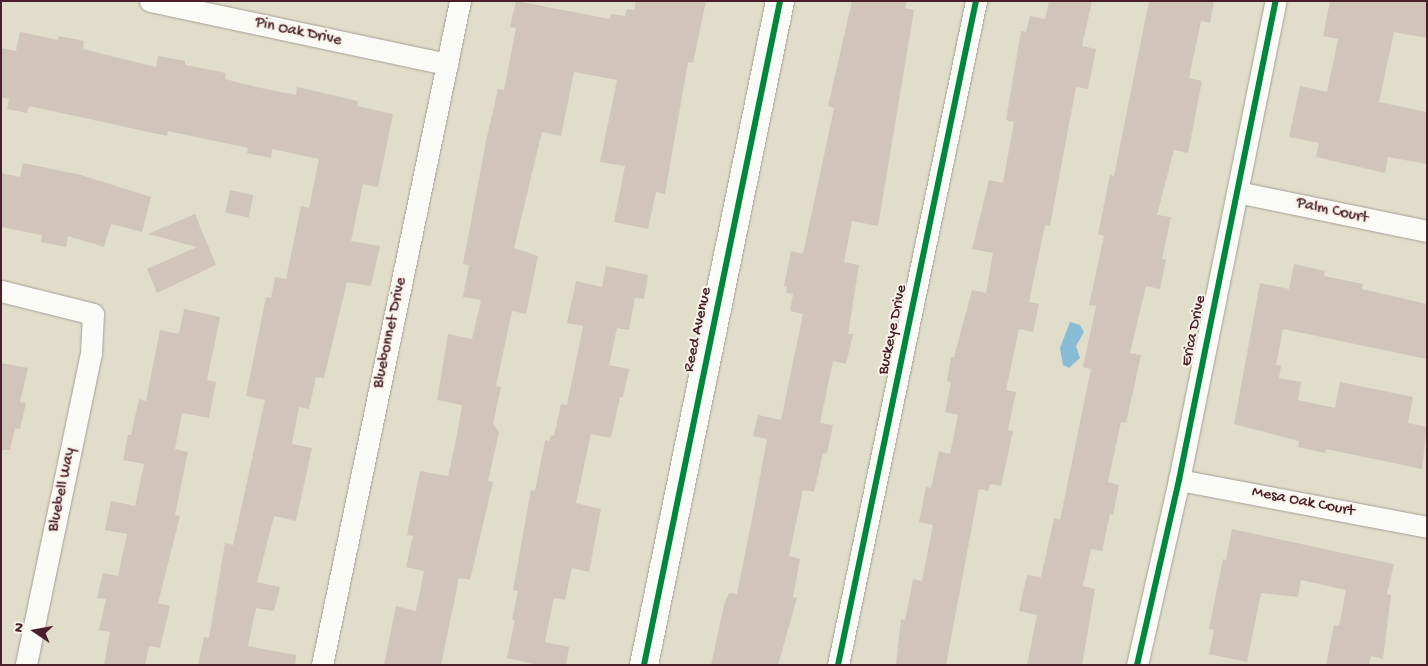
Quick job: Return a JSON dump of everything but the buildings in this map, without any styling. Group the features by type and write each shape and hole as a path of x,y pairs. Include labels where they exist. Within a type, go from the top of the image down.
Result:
{"main road":[{"name":"Reed Avenue","path":"644,665 780,1"}],"street":[{"name":"Pin Oak Drive","path":"150,1 447,64"},
{"name":"Bluebonnet Drive","path":"322,665 460,1"},
{"name":"Buckeye Drive","path":"838,665 976,1"},
{"name":"Erica Drive","path":"1137,665 1179,480 1276,1"},
{"name":"Palm Court","path":"1237,192 1427,231"},
{"name":"Bluebell Way","path":"1,291 92,314 91,353 26,665"},
{"name":"Mesa Oak Court","path":"1179,480 1427,527"}],"water":[{"path":"1070,322 1080,325 1084,332 1076,346 1080,358 1069,368 1063,365 1060,348"}],"cycle path":[{"path":"644,665 780,1"},
{"path":"838,665 976,1"},
{"path":"1137,665 1179,480 1276,1"}]}
